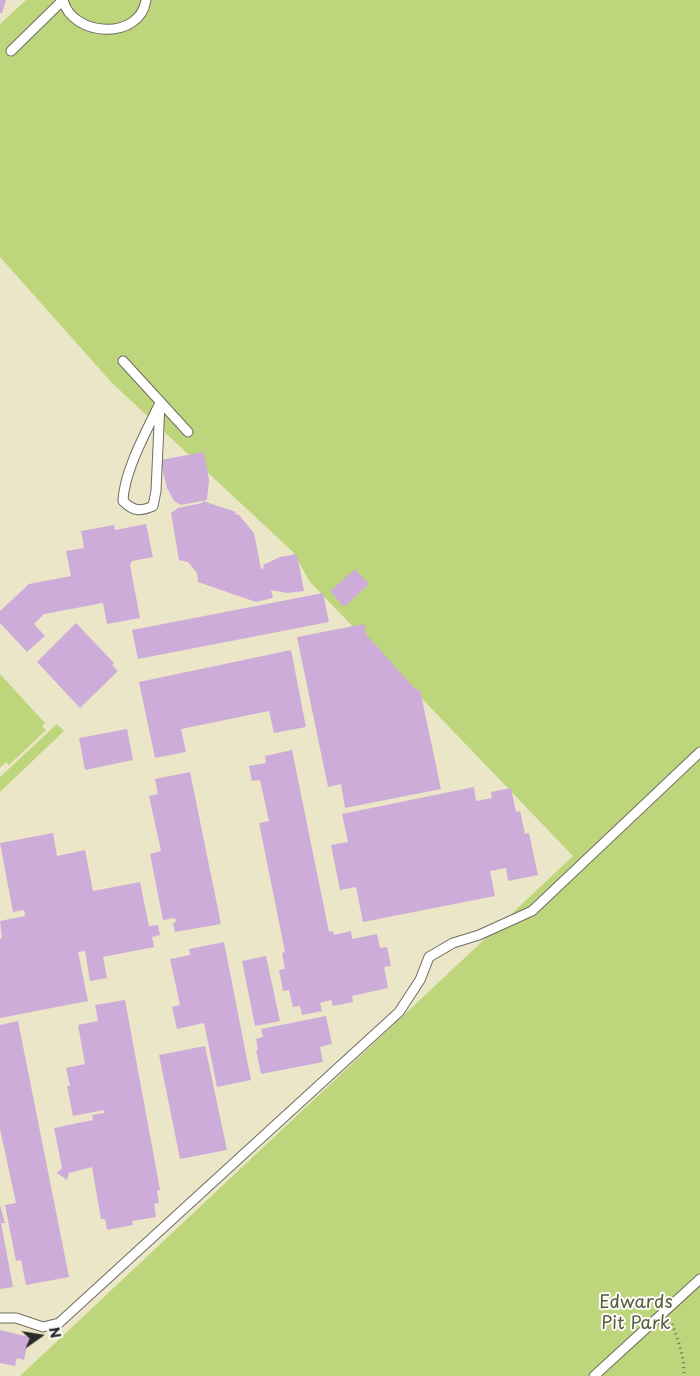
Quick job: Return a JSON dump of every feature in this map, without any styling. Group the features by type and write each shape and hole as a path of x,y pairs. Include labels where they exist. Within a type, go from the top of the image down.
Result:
{"lane":[{"path":"11,51 62,0 67,11 78,22 92,28 107,30 131,23 144,10 146,1"},
{"path":"123,361 188,432"},
{"path":"160,403 156,491 153,506 143,511 131,509 123,501 123,489 140,445 160,403"},
{"path":"0,1318 16,1318 43,1328 59,1323 399,1012 420,980 429,958 453,942 479,936 532,912 700,752"},
{"path":"594,1376 700,1279"}],"path":[{"path":"667,1311 681,1347 684,1376"}],"green space":[{"name":"Edwards Pit Park","path":"26,0 700,0 700,1376 20,1376 573,856 310,582 293,552 112,383 0,257 0,24"},
{"path":"0,674 45,723 42,726 46,730 9,765 6,762 0,768"},
{"path":"57,724 64,731 0,792 0,777"}],"building":[{"path":"0,0 6,0 2,13 0,13"},
{"path":"204,452 209,480 207,500 181,505 174,501 167,488 160,460"},
{"path":"203,501 236,512 235,514 239,515 254,533 261,569 264,568 263,565 280,557 297,554 304,591 287,593 271,590 273,598 256,602 198,582 197,573 188,562 179,560 171,513 178,508 202,503"},
{"path":"146,524 153,557 132,561 130,565 140,618 107,624 103,603 44,614 34,624 45,636 27,652 0,623 0,611 29,584 71,576 66,551 84,548 81,531 114,525 115,530"},
{"path":"355,569 369,584 344,607 330,591"},
{"path":"323,593 329,622 138,659 132,630"},
{"path":"76,623 114,663 112,665 118,671 80,708 37,662"},
{"path":"364,624 366,634 416,690 420,690 441,789 345,808 341,784 328,787 297,637"},
{"path":"291,650 306,727 274,733 269,711 181,729 186,752 155,758 139,682"},
{"path":"127,729 133,760 85,770 79,738"},
{"path":"292,750 329,932 333,931 334,935 351,931 352,939 377,934 380,948 387,947 391,966 384,967 388,988 352,996 353,1002 333,1006 331,1000 320,1003 322,1011 302,1015 300,1006 293,1007 289,990 283,991 279,970 285,969 282,953 285,952 259,823 269,821 260,780 252,781 249,766 266,763 265,756"},
{"path":"190,772 221,924 175,932 173,923 176,922 175,918 163,920 150,854 161,851 149,796 158,794 155,779"},
{"path":"474,787 476,801 492,798 491,792 511,788 516,812 520,811 525,834 529,833 538,875 508,881 506,868 490,871 495,896 363,922 356,887 340,890 331,845 348,842 342,814"},
{"path":"53,833 57,856 85,850 93,891 140,882 149,926 158,925 160,935 152,937 154,947 103,957 107,978 90,981 85,951 78,952 88,1001 0,1018 0,938 2,939 0,921 25,916 24,910 13,912 0,843"},
{"path":"224,942 251,1080 217,1087 204,1023 177,1029 172,1007 180,1005 170,959 190,955 189,949"},
{"path":"266,956 280,1021 255,1026 242,961"},
{"path":"125,1000 159,1184 160,1190 157,1191 159,1203 154,1204 156,1217 132,1221 133,1225 107,1230 105,1219 101,1219 92,1167 69,1173 67,1180 57,1173 62,1168 54,1128 93,1120 92,1115 104,1113 104,1110 73,1116 67,1086 70,1086 66,1068 85,1064 78,1025 98,1021 95,1005"},
{"path":"326,1016 332,1044 320,1047 323,1062 261,1074 256,1050 258,1050 256,1039 263,1037 261,1029"},
{"path":"18,1021 69,1277 26,1285 21,1260 16,1261 5,1205 16,1203 0,1129 0,1025"},
{"path":"205,1046 227,1150 180,1159 159,1055"},
{"path":"0,1205 5,1223 1,1223 13,1287 0,1289"},
{"path":"0,1330 29,1337 24,1360 17,1358 15,1366 0,1363"}]}
